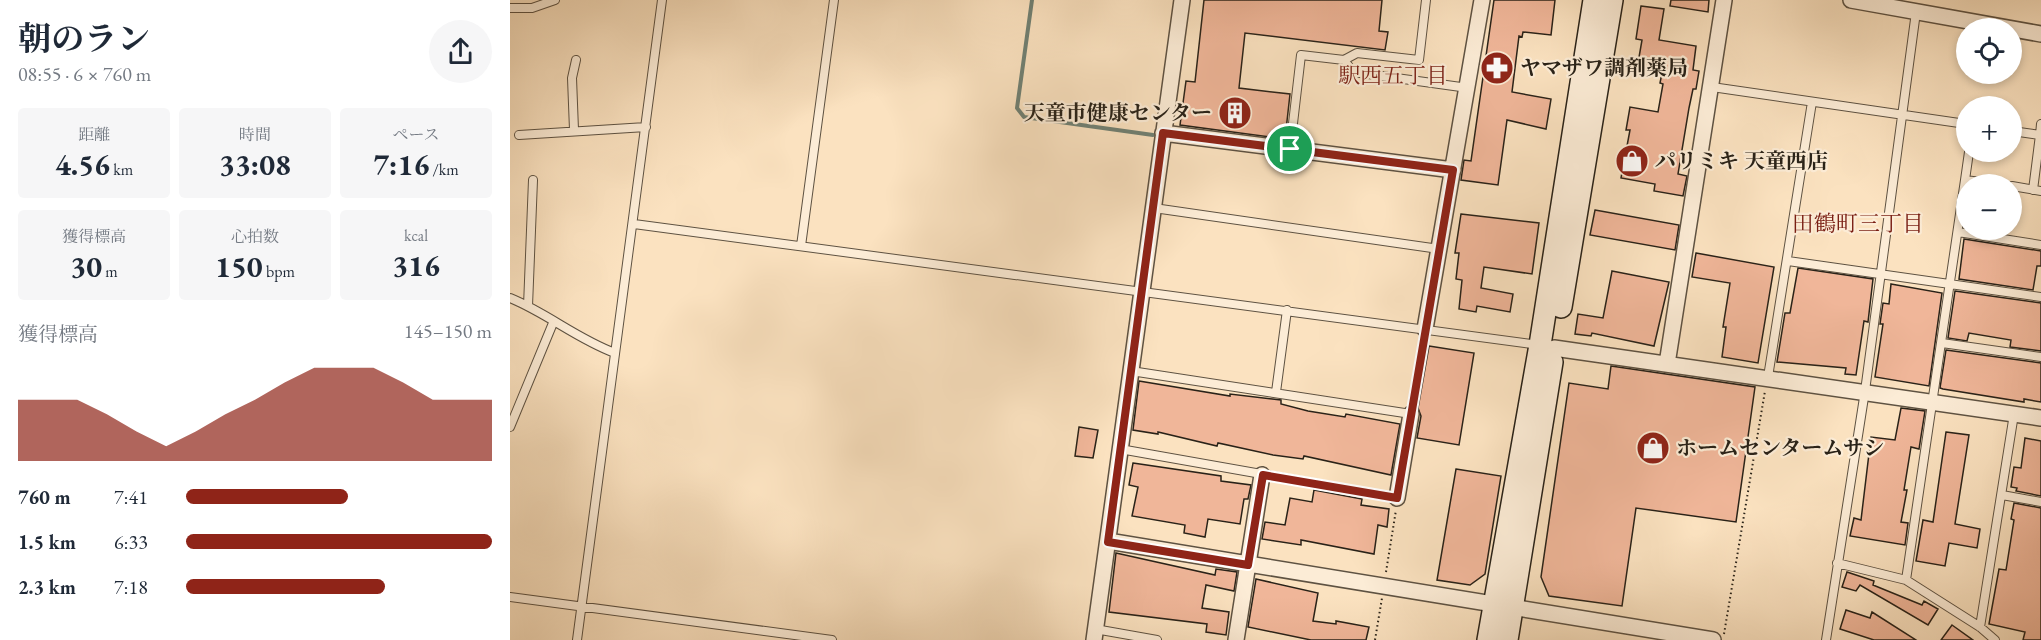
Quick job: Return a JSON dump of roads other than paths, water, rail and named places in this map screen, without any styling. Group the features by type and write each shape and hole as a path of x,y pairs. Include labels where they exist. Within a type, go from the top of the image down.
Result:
{"street":[{"path":"1094,634 1182,0"},
{"path":"1425,329 1482,0"},
{"path":"1547,347 1594,0"},
{"path":"1488,640 1502,606 1547,347 1612,0"},
{"path":"1667,364 1725,0"},
{"path":"1852,0 1917,6 2041,34"},
{"path":"1163,133 1453,170"},
{"path":"1547,347 2041,418"},
{"path":"1397,498 1411,414"},
{"path":"1236,640 1263,475"},
{"path":"1108,542 1713,640"},
{"path":"1502,606 1507,640"}],"lane":[{"path":"510,8 532,8 555,0"},
{"path":"577,640 662,0"},
{"path":"801,246 834,0"},
{"path":"1290,149 1301,55 1344,60 1357,53 1419,60 1426,0"},
{"path":"1826,640 1865,392 1917,6"},
{"path":"574,130 572,78 576,60"},
{"path":"1344,60 1353,72 1468,88"},
{"path":"1712,87 1956,122"},
{"path":"1768,377 1812,102"},
{"path":"2022,188 2037,190 2041,124"},
{"path":"519,135 646,127"},
{"path":"2022,132 2040,135"},
{"path":"528,306 533,180"},
{"path":"1154,208 1439,249"},
{"path":"634,224 1142,290 1547,347"},
{"path":"1906,580 1957,240"},
{"path":"2009,240 2041,245"},
{"path":"1788,261 2041,297"},
{"path":"510,298 528,306 589,343 615,352"},
{"path":"1276,392 1287,310"},
{"path":"510,427 553,323"},
{"path":"1942,343 2041,357"},
{"path":"1131,371 1411,414"},
{"path":"1980,627 2014,414"},
{"path":"1120,449 1397,498"},
{"path":"2002,495 2041,502"},
{"path":"1838,563 1906,580 1980,627 1995,640"},
{"path":"510,597 832,640"},
{"path":"1094,634 1157,640"}],"waterway":[{"path":"1032,0 1017,108 1024,117 1153,135"}],"place":[{"name":"ヤマザワ調剤薬局","path":"1497,68"},
{"name":"天童市健康センター","path":"1235,113"},
{"name":"パリミキ 天童西店","path":"1632,161"},
{"name":"ホームセンタームサシ","path":"1653,448"}],"district":[{"name":"駅西五丁目","path":"1393,75"},
{"name":"田鶴町三丁目","path":"1858,223"}]}
